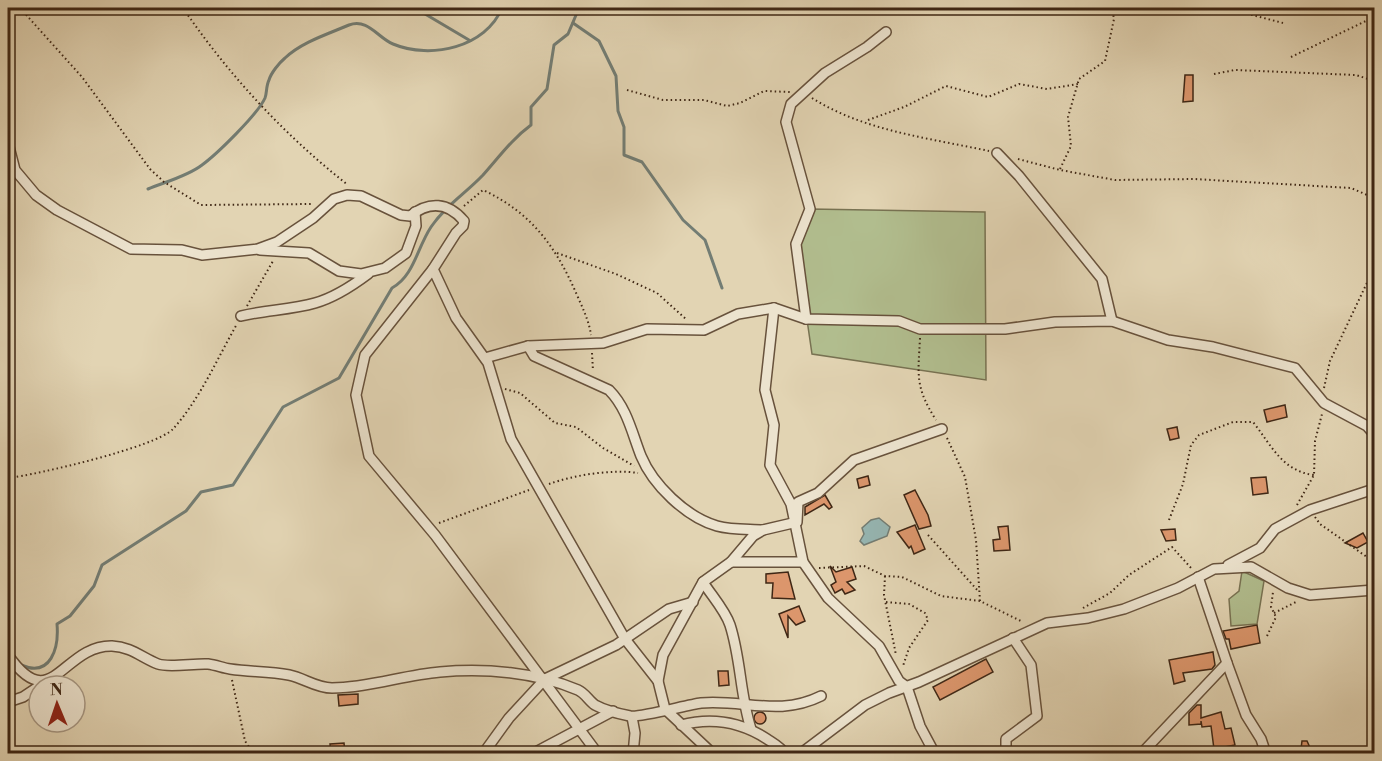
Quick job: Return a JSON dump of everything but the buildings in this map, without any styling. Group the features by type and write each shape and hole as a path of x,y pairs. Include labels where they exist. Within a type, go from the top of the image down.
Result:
{"street":[{"path":"806,319 795,244 810,209 786,122 791,104 825,73 867,47 886,32"},
{"path":"8,143 15,170 36,195 57,210 125,247 182,250 202,255 258,249 309,253 327,261 339,271 361,274 385,268 406,253 417,226 415,212"},
{"path":"998,153 1020,176 1102,279 1112,321"},
{"path":"258,249 276,242 328,204 347,195 362,196 401,215 410,216 422,207 433,204 441,205 457,213 464,221 463,226 433,269 365,355 356,396 369,456 435,536 545,679 598,753"},
{"path":"433,269 456,318 485,358 511,439 625,639 658,681 665,709 713,753"},
{"path":"241,316 270,309 315,303 353,285 371,271"},
{"path":"774,308 765,390 774,425 770,465 791,504 797,522 803,562 828,598 879,646 900,681 935,753"},
{"path":"485,358 528,346 603,343 647,329 704,330 738,314 774,308 806,319 899,321 920,329 1005,329 1055,322 1112,321 1168,340 1213,347 1295,368 1324,403 1367,426 1374,434"},
{"path":"528,346 534,356 615,395 629,420 642,458 661,490 715,525 733,529 763,530 797,522"},
{"path":"797,522 798,502 818,493 854,460 942,429"},
{"path":"800,753 900,681 1047,623 1088,618 1124,609 1226,566 1260,548 1275,529 1310,510 1374,489"},
{"path":"658,681 663,655 703,582 731,562 753,536 763,530"},
{"path":"731,562 803,562"},
{"path":"1226,566 1251,567 1288,588 1308,594 1374,590"},
{"path":"1198,577 1246,715 1262,739 1266,753"},
{"path":"703,582 729,622 741,671 743,705 751,729"},
{"path":"483,753 509,718 545,679 625,639 669,609 693,602"},
{"path":"1006,753 1006,739 1037,716 1031,665 1013,638"},
{"path":"58,674 72,660 113,646 141,653 160,664 209,664 230,669 292,676 308,684 331,688 438,672 478,670 545,679 581,691 595,704 632,717 702,703 758,707 792,705 821,696"},
{"path":"8,655 27,677"},
{"path":"1142,753 1227,663"},
{"path":"8,702 27,694"},
{"path":"532,753 614,711"},
{"path":"632,717 635,733 633,753"},
{"path":"681,725 719,721 751,729 785,753"}],"path":[{"path":"20,8 82,77 150,169 164,182 201,205 328,204"},
{"path":"183,8 207,44 278,123 327,169 362,196"},
{"path":"1060,170 1071,146 1068,117 1079,79 1105,61 1114,19 1112,8"},
{"path":"1225,8 1283,23"},
{"path":"1291,57 1370,19 1374,8"},
{"path":"1214,74 1235,70 1356,75 1374,81"},
{"path":"866,121 904,107 946,86 988,97 1019,84 1047,89 1078,84"},
{"path":"627,90 663,99 704,100 727,106 740,103 764,91 804,92 836,113 914,137 998,153 1060,170 1115,180 1194,179 1351,188 1374,198"},
{"path":"457,213 483,190 506,201 539,231 557,253 589,323 593,370 598,385"},
{"path":"8,478 30,476 121,452 171,432 192,404 279,251"},
{"path":"557,253 616,274 657,293 687,320"},
{"path":"920,329 918,383 922,398 942,429 965,477 976,540 980,601"},
{"path":"492,385 520,393 555,423 576,428 603,448 653,476"},
{"path":"1169,520 1183,484 1191,445 1198,435 1233,422 1253,422 1287,467 1314,475"},
{"path":"1303,496 1320,524 1374,562"},
{"path":"928,535 979,592"},
{"path":"1082,609 1110,593 1129,575 1172,547 1198,577"},
{"path":"803,562 821,569 864,566 885,576 903,577 941,596 980,601 1021,622 1047,623"},
{"path":"885,576 886,602 900,681"},
{"path":"1267,636 1276,617 1271,607 1275,580"},
{"path":"1274,613 1308,594"},
{"path":"886,602 909,604 925,613 928,620 909,648 900,681"},
{"path":"230,669 244,741 254,753"}],"green space":[{"path":"810,209 985,212 986,380 812,354 796,244"},
{"path":"1242,571 1264,581 1257,624 1231,626 1229,599 1239,591"}],"water":[{"path":"879,518 890,527 887,536 864,545 860,541 864,534 862,528 871,520"}],"waterway":[{"path":"415,8 469,40"},
{"path":"148,189 190,172 217,152 261,105 273,71 292,52 307,43 349,25 362,24 393,44 408,49 440,50 456,47 484,32 502,8"},
{"path":"21,665 31,668 40,667 51,658 56,642 57,624 70,616 94,586 102,565 186,511 201,492 233,485 283,407 339,378 392,288 410,269 426,235 437,219 531,125 531,107 547,89 554,45 568,34 579,8"},
{"path":"573,23 599,41 616,76 618,111 624,127 624,155 642,162 683,220 705,240 722,288"}]}
